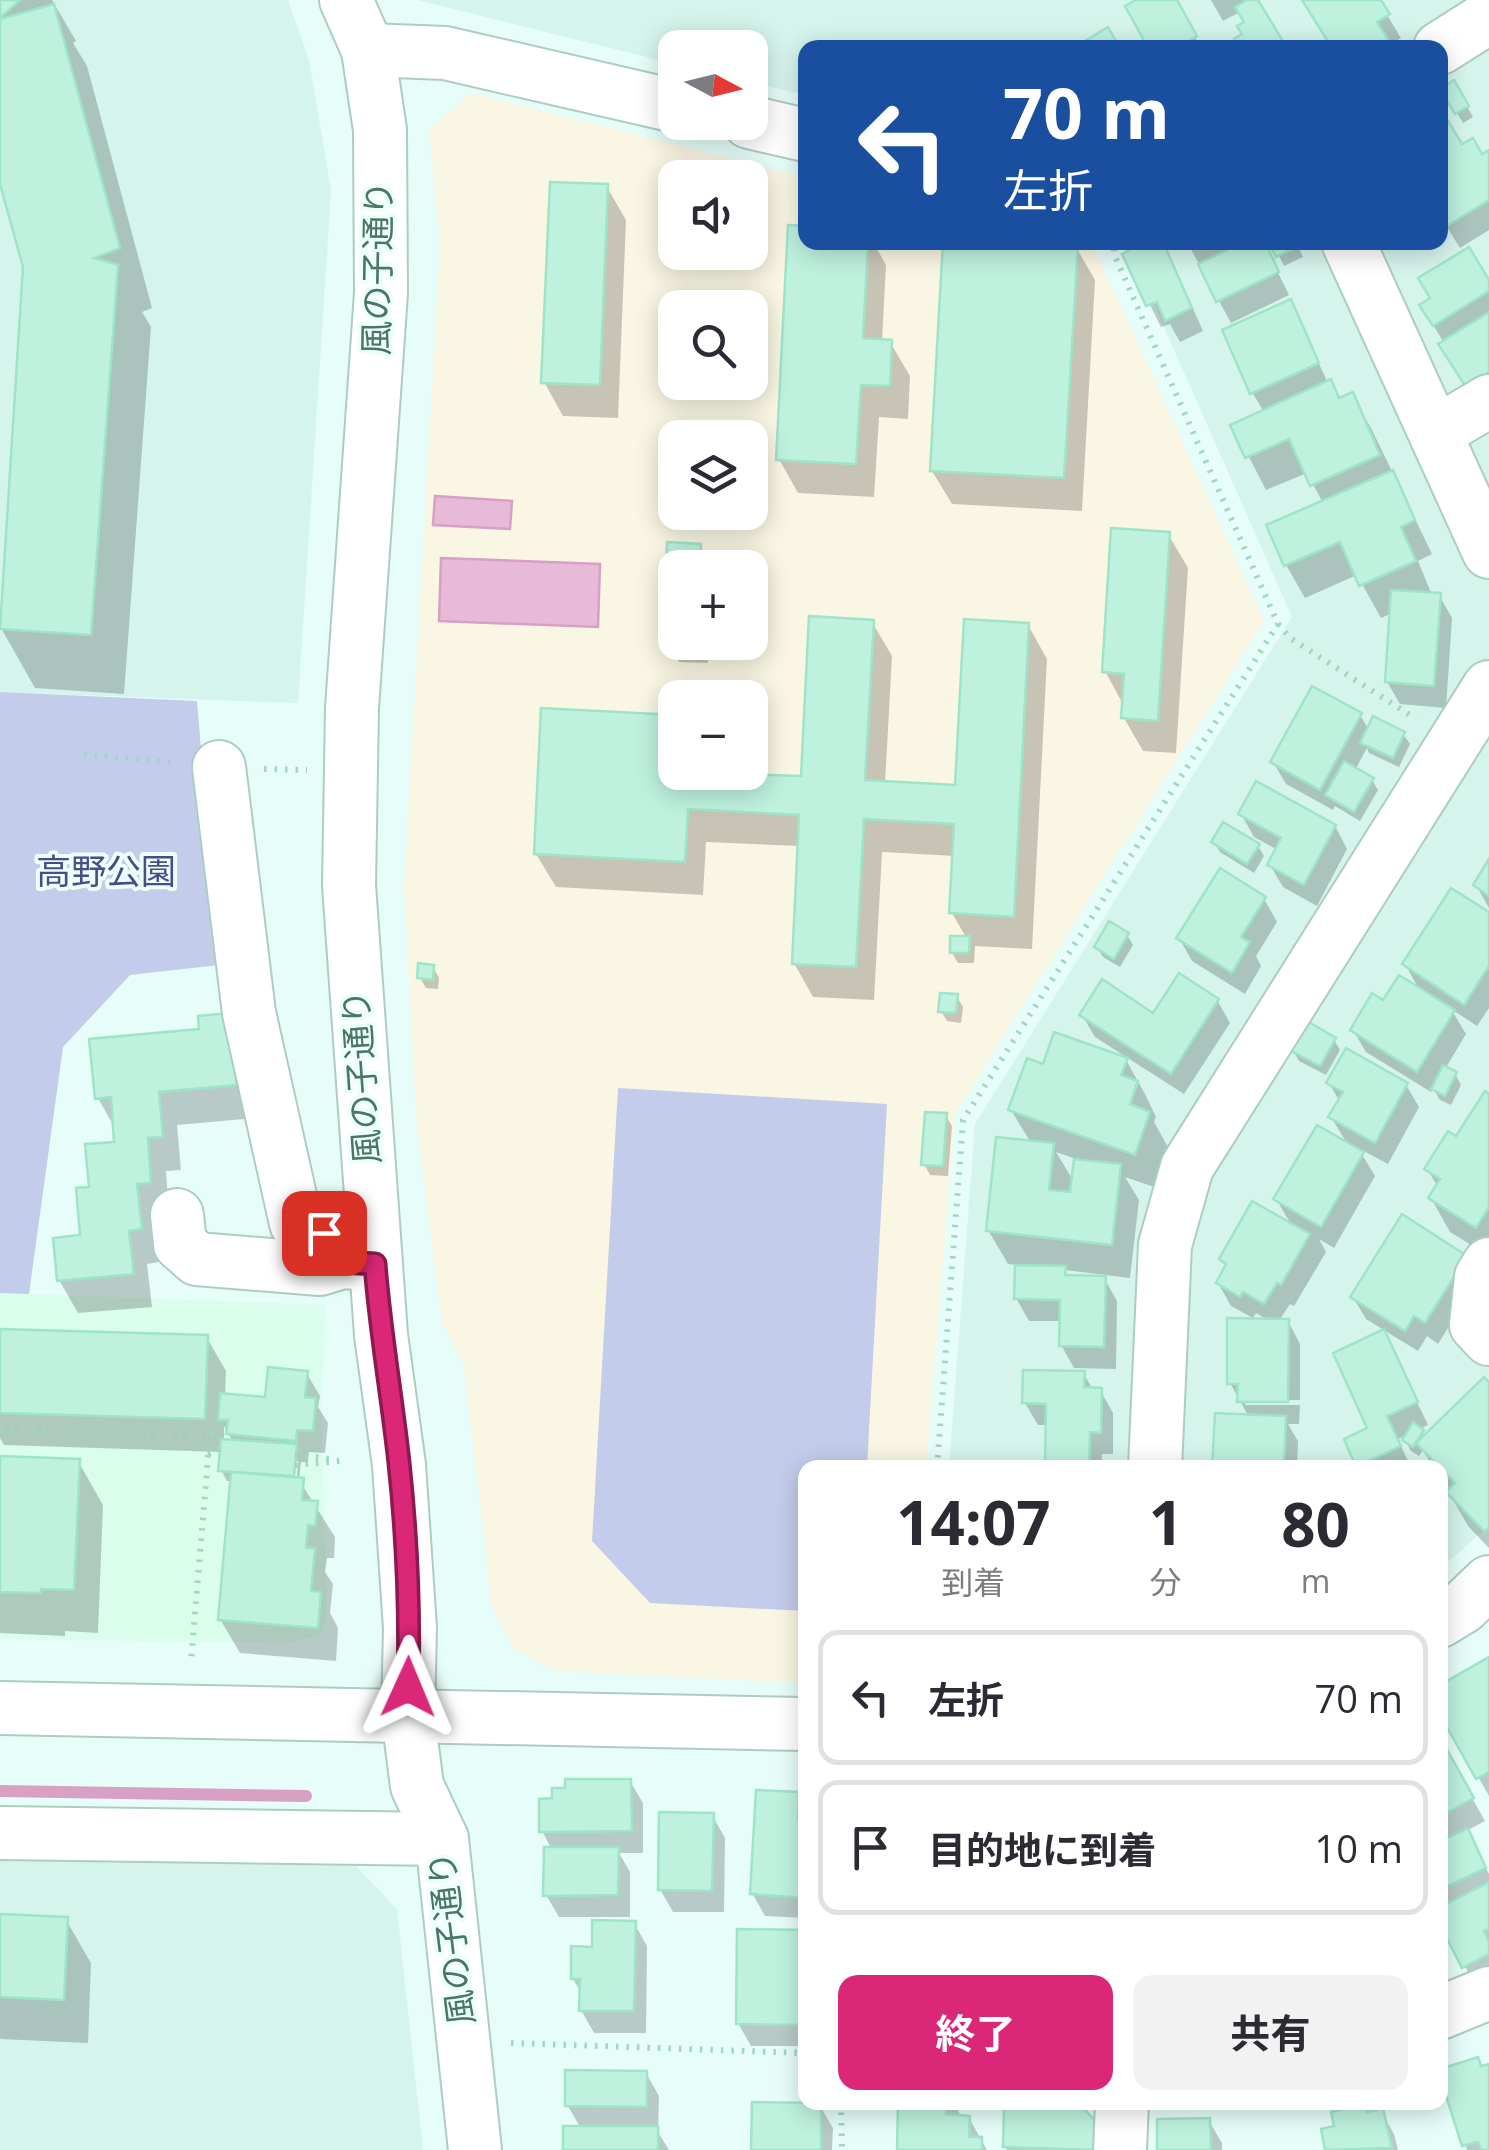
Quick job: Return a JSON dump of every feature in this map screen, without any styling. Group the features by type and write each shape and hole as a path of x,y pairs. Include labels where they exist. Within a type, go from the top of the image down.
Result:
{"street":[{"name":"風の子通り","path":"346,0 368,50 380,130 381,293 352,708 349,886 359,1263 381,1335 399,1465 410,1628 408,1716 416,1786 442,1838 476,2150"},
{"path":"1448,43 1489,17"},
{"path":"368,50 445,53 658,102"},
{"path":"768,126 798,133"},
{"path":"1352,250 1489,552"},
{"path":"1435,432 1489,401"},
{"path":"1155,1460 1165,1245 1187,1167 1489,687"},
{"path":"219,767 250,1013 296,1223 324,1233 359,1263"},
{"path":"177,1215 180,1244 197,1259 320,1268 359,1263"},
{"path":"1489,1264 1480,1277 1476,1325 1489,1339"},
{"path":"1448,1616 1489,1582"},
{"path":"0,1708 798,1724"},
{"path":"0,1833 442,1838"},
{"path":"1448,2010 1489,1994"},
{"path":"1120,2150 1122,2110"}],"path":[{"path":"1114,250 1278,624 1290,638 1428,726"},
{"path":"938,1460 963,1120 1278,624"},
{"path":"84,754 219,767 316,770"},
{"path":"0,1430 210,1434 191,1661"},
{"path":"208,1454 220,1449"},
{"path":"208,1454 219,1460"},
{"path":"295,1465 340,1461 296,1454"},
{"path":"499,2043 798,2053"},
{"path":"841,2110 842,2150"}],"shaded area":[{"path":"0,0 288,0 309,60 331,191 298,703 0,692"},
{"path":"417,0 1489,0 1489,1526 1448,1562 1448,1460 950,1460 975,1124 1292,617 1130,250 1448,250 1448,40 798,40 798,93 768,86 768,30 658,30 658,60"},
{"path":"471,93 737,160 658,160 658,270 768,270 768,168 798,175 798,250 1098,250 1264,621 955,1113 927,1460 798,1460 798,1683 553,1671 514,1649 492,1608 464,1367 442,1321 417,1127 404,887 440,245 429,130"},
{"path":"435,496 512,501 510,529 433,525"},
{"path":"441,558 600,564 598,627 439,621"},
{"path":"0,1293 326,1305 321,1407 327,1616 319,1636 288,1643 0,1639"},
{"path":"0,1852 352,1862 397,1909 423,2150 0,2150"}],"green space":[{"name":"高野公園","path":"0,692 197,701 219,965 130,975 63,1047 29,1294 0,1293"},
{"path":"618,1088 887,1104 867,1460 798,1460 798,1611 650,1603 592,1541"}],"building":[{"path":"0,0 20,0 0,18"},
{"path":"1136,0 1177,0 1197,36 1190,40 1144,40 1125,6"},
{"path":"1247,0 1258,0 1282,40 1235,40 1242,34 1237,26 1244,22 1235,7"},
{"path":"1302,0 1381,0 1390,14 1377,22 1389,40 1327,40"},
{"path":"54,4 120,248 94,258 118,265 91,635 0,629 23,267 0,184 0,19"},
{"path":"1108,27 1115,40 1087,40"},
{"path":"1454,80 1469,106 1455,114 1448,102 1448,84"},
{"path":"1448,121 1462,144 1473,138 1482,154 1489,150 1489,200 1448,225"},
{"path":"550,182 608,184 600,385 541,383"},
{"path":"788,225 798,226 798,250 868,250 863,338 892,340 890,386 861,385 856,464 776,460"},
{"path":"1469,247 1489,280 1489,291 1433,326 1419,305 1430,298 1418,278"},
{"path":"943,250 1078,250 1064,478 930,471"},
{"path":"1129,250 1167,250 1192,308 1165,321 1157,302 1146,306 1122,254"},
{"path":"1227,250 1269,250 1279,272 1216,302 1198,264"},
{"path":"1273,250 1291,250 1276,257"},
{"path":"1291,299 1319,363 1250,394 1222,330"},
{"path":"1489,312 1489,372 1466,387 1438,344"},
{"path":"1331,379 1339,398 1353,392 1380,455 1310,486 1289,439 1245,458 1230,425"},
{"path":"1393,470 1415,520 1401,527 1416,561 1359,586 1340,542 1284,566 1266,525"},
{"path":"1111,528 1170,532 1158,721 1121,718 1124,674 1102,672"},
{"path":"667,542 701,544 701,550 667,550"},
{"path":"1391,590 1441,593 1434,686 1385,682"},
{"path":"809,616 874,620 865,780 955,785 964,619 1029,623 1014,917 949,913 954,824 864,819 856,967 792,964 799,815 688,809 685,862 534,854 541,708 658,714 658,790 768,790 768,775 801,776"},
{"path":"1312,686 1362,713 1320,790 1270,762"},
{"path":"1373,716 1405,732 1393,758 1360,743"},
{"path":"1344,761 1374,778 1354,812 1325,795"},
{"path":"1256,781 1336,825 1304,885 1267,865 1281,838 1238,814"},
{"path":"1223,822 1260,844 1247,864 1211,842"},
{"path":"1489,859 1489,896 1473,885"},
{"path":"1220,868 1266,897 1241,937 1250,942 1232,973 1176,938"},
{"path":"1451,888 1489,912 1489,966 1464,1005 1402,964"},
{"path":"1109,921 1129,933 1114,959 1094,947"},
{"path":"950,936 970,936 969,953 950,953"},
{"path":"418,963 434,965 433,980 417,978"},
{"path":"1179,973 1219,999 1171,1074 1079,1015 1102,979 1153,1013"},
{"path":"1399,975 1455,1010 1417,1072 1350,1030 1372,993 1383,1000"},
{"path":"940,993 958,994 956,1013 938,1012"},
{"path":"230,1013 237,1085 159,1092 163,1137 148,1138 151,1183 137,1184 142,1229 129,1231 134,1274 57,1281 53,1238 80,1235 76,1188 89,1187 85,1144 114,1142 111,1097 95,1099 89,1039 199,1029 198,1016"},
{"path":"1307,1021 1336,1038 1320,1066 1290,1050"},
{"path":"1054,1032 1128,1058 1121,1075 1138,1081 1130,1104 1150,1112 1135,1155 1008,1110 1027,1058 1043,1064"},
{"path":"1346,1048 1408,1083 1375,1143 1328,1117 1343,1092 1326,1083"},
{"path":"1443,1065 1457,1072 1445,1096 1431,1089"},
{"path":"1485,1091 1489,1094 1489,1207 1476,1228 1428,1198 1440,1179 1424,1169 1448,1131 1456,1136"},
{"path":"925,1112 947,1113 943,1166 921,1165"},
{"path":"1317,1125 1364,1152 1321,1227 1273,1199"},
{"path":"996,1137 1054,1143 1049,1190 1070,1192 1074,1159 1121,1164 1112,1245 986,1231"},
{"path":"1252,1201 1310,1234 1281,1285 1277,1283 1264,1304 1243,1292 1240,1297 1216,1283 1226,1264 1219,1259"},
{"path":"1402,1214 1467,1256 1425,1323 1414,1316 1405,1331 1350,1297"},
{"path":"1015,1265 1066,1266 1065,1275 1106,1276 1104,1347 1059,1346 1060,1300 1014,1299"},
{"path":"1227,1318 1289,1319 1288,1402 1237,1402 1238,1384 1227,1384"},
{"path":"0,1329 208,1335 205,1419 0,1413"},
{"path":"1384,1329 1418,1402 1387,1416 1401,1446 1371,1460 1353,1460 1344,1439 1367,1428 1333,1353"},
{"path":"268,1367 308,1371 305,1397 316,1398 313,1431 297,1430 296,1441 226,1434 228,1420 218,1420 220,1393 265,1397"},
{"path":"1023,1370 1085,1371 1084,1387 1102,1388 1101,1433 1090,1432 1089,1460 1045,1460 1046,1404 1022,1403"},
{"path":"1484,1377 1489,1382 1489,1528 1485,1532 1448,1494 1455,1483 1448,1476 1448,1460 1433,1460 1416,1443"},
{"path":"1215,1413 1286,1416 1284,1460 1212,1460"},
{"path":"1413,1422 1424,1430 1413,1447 1402,1440"},
{"path":"221,1439 297,1444 294,1476 218,1471"},
{"path":"0,1456 80,1459 74,1590 0,1592"},
{"path":"231,1472 304,1478 302,1500 318,1501 315,1526 308,1525 306,1548 315,1548 311,1591 321,1592 318,1628 218,1620"},
{"path":"1489,1657 1489,1772 1476,1779 1448,1729 1448,1680"},
{"path":"1448,1751 1474,1798 1448,1813"},
{"path":"565,1779 631,1779 632,1831 539,1832 539,1799 552,1798 552,1788 565,1788"},
{"path":"756,1790 798,1792 798,1897 750,1894"},
{"path":"659,1812 714,1813 712,1891 658,1890"},
{"path":"1468,1828 1486,1868 1448,1886 1448,1837"},
{"path":"544,1847 619,1847 618,1895 543,1896"},
{"path":"1489,1882 1489,1929 1484,1931 1489,1954 1462,1968 1448,1941 1448,1903"},
{"path":"0,1914 68,1917 64,2000 0,1997"},
{"path":"592,1920 636,1921 634,2011 579,2011 580,1979 571,1979 571,1946 592,1947"},
{"path":"737,1929 798,1930 798,2025 736,2024"},
{"path":"1478,2057 1481,2066 1489,2064 1489,2150 1481,2150 1478,2142 1462,2146 1448,2102 1448,2066"},
{"path":"565,2070 647,2071 647,2107 565,2106"},
{"path":"752,2102 798,2103 798,2110 821,2110 821,2150 751,2150"},
{"path":"898,2110 946,2110 946,2114 970,2116 969,2137 982,2137 982,2150 897,2150"},
{"path":"1004,2110 1085,2110 1096,2122 1095,2150 1003,2147"},
{"path":"1383,2110 1392,2148 1325,2150 1321,2129 1334,2126 1331,2112"},
{"path":"1210,2118 1211,2150 1157,2150 1157,2119"},
{"path":"563,2126 658,2126 658,2150 563,2150"}],"waterway":[{"path":"0,1791 306,1796"}],"route":[{"path":"324,1233 343,1262 375,1264 399,1465 410,1628 408,1687"}]}
